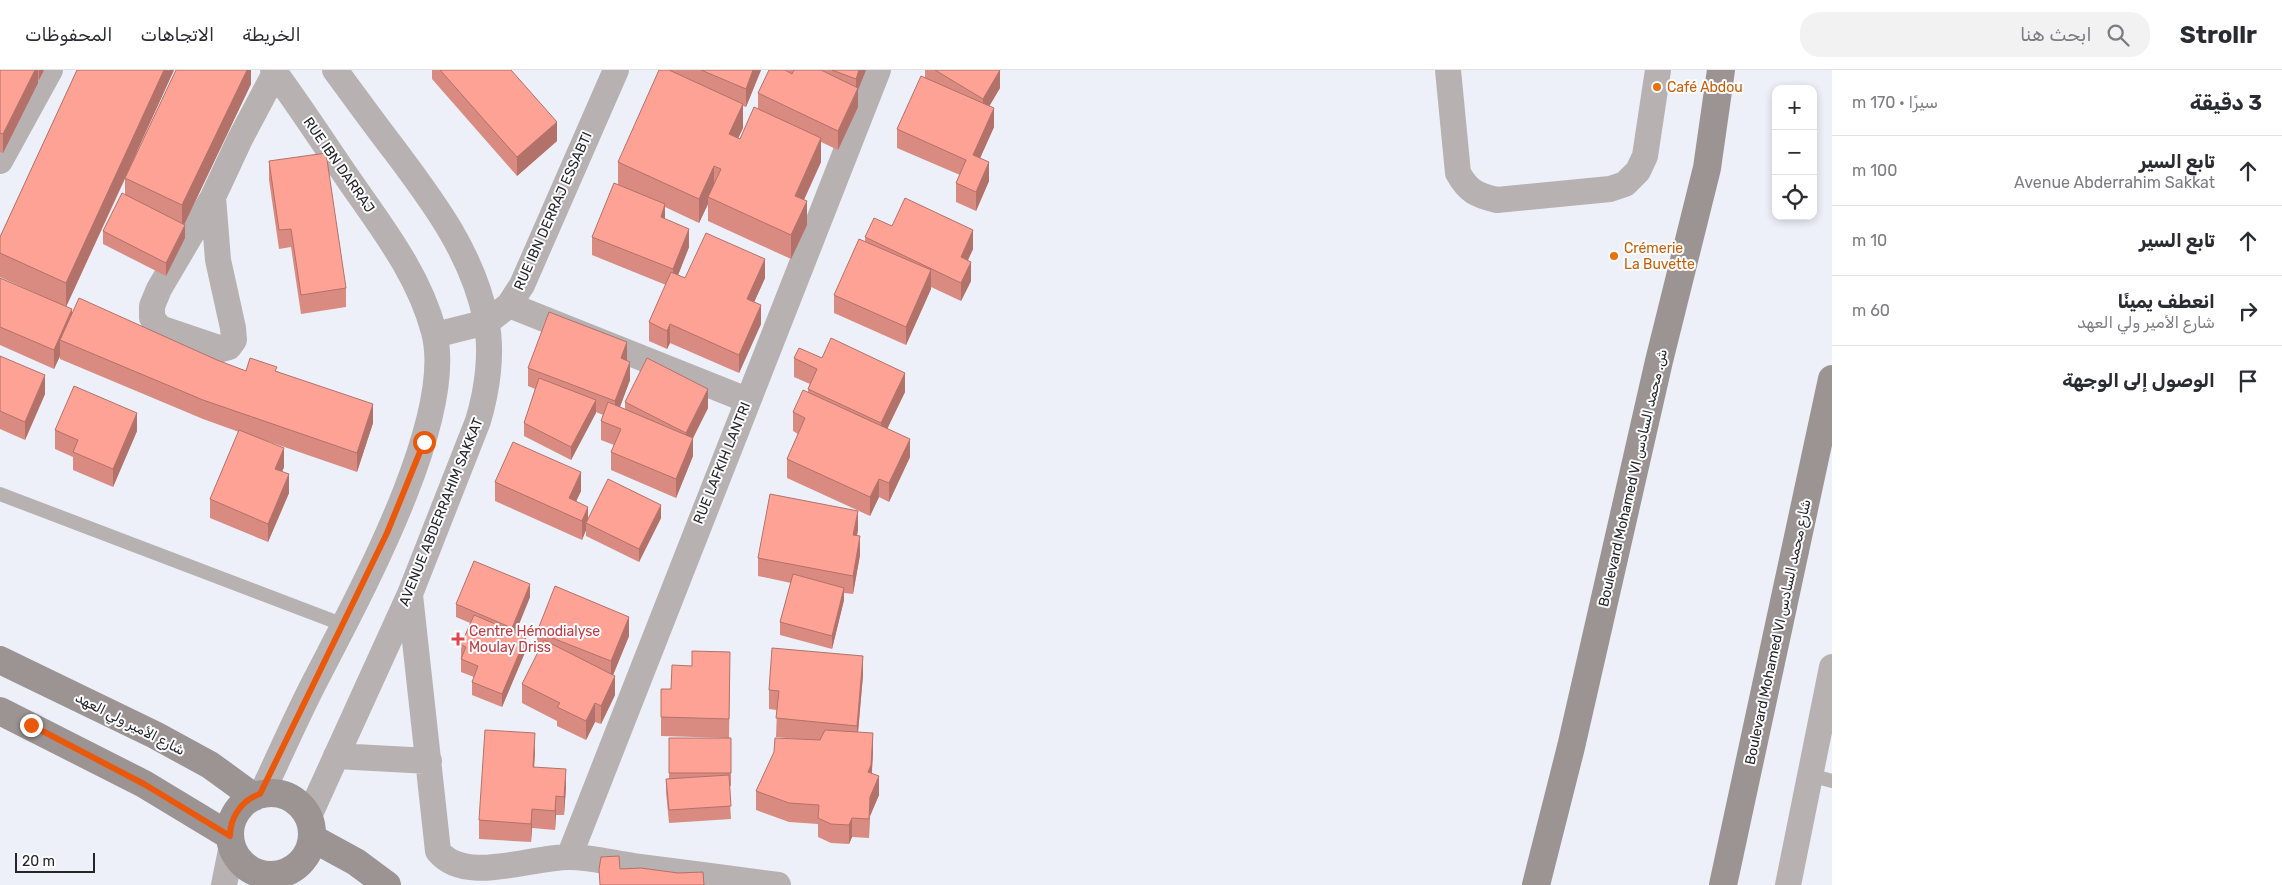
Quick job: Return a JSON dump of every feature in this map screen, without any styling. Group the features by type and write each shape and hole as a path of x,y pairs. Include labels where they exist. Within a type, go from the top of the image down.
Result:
{"main road":[{"name":"Boulevard Mohamed VI ش. محمد السادس","path":"1536,885 1571,747 1659,361 1707,168 1721,70"},
{"name":"Boulevard Mohamed VI شارع محمد السادس","path":"1723,885 1832,378"},
{"name":"شارع الأمير ولي العهد","path":"0,660 155,735 210,765 257,796"},
{"path":"0,711 144,784 231,840"},
{"path":"272,793 288,796 302,806 310,827 310,848 303,860 284,880 249,868 239,860 231,840 235,815 243,804 257,796 272,793"},
{"path":"310,827 387,885"}],"street":[{"path":"0,161 50,70"},
{"name":"AVENUE ABDERRAHIM SAKKAT","path":"310,827 336,756 410,594 478,421 485,397 488,369 487,322 472,271 454,234 432,200 335,70"},
{"name":"RUE IBN DERRAJ ESSABTI","path":"435,335 487,322 509,305 522,284 616,70"},
{"name":"RUE LAFKIH LANTRI","path":"569,857 878,70"},
{"path":"1448,70 1458,173 1466,187 1480,196 1496,200 1610,189 1625,184 1638,171 1645,156 1658,70"},
{"path":"212,197 218,260 234,340 229,347 222,349 160,328 152,318 152,306 159,289 212,197 274,71"},
{"name":"RUE IBN DARRAJ","path":"274,71 405,261 426,304 435,335"},
{"path":"509,305 747,400"},
{"path":"257,796 344,626 387,533 424,442 434,405 437,368 435,335"},
{"path":"410,594 438,851 443,859 453,867 469,873 484,874 569,857 778,885"},
{"path":"1788,885 1821,778 1832,667"},
{"path":"336,756 429,761"},
{"path":"224,885 231,840"}],"lane":[{"path":"0,494 344,626"}],"building":[{"path":"0,70 35,70 3,134 0,133"},
{"path":"77,70 164,70 66,283 0,253 0,237"},
{"path":"176,70 247,70 182,205 125,178"},
{"path":"440,70 511,70 557,122 517,157"},
{"path":"659,70 669,70 743,104 729,134 740,139 754,107 821,138 795,196 807,201 791,235 708,197 721,169 714,166 699,199 618,162"},
{"path":"701,70 753,70 746,89"},
{"path":"769,70 785,70 792,74 794,70 821,70 858,88 838,131 758,93"},
{"path":"832,70 859,70 856,79"},
{"path":"935,70 1000,70 983,99"},
{"path":"921,76 994,108 973,155 989,162 976,192 956,183 966,160 897,129"},
{"path":"326,153 346,288 301,295 291,229 279,230 269,161"},
{"path":"614,183 665,204 661,217 689,229 673,269 592,237"},
{"path":"122,193 185,225 166,263 103,231"},
{"path":"905,198 973,230 961,257 971,262 961,283 865,237 874,218 892,226"},
{"path":"706,233 765,259 747,299 761,305 739,355 670,324 667,331 649,322 671,272 685,278"},
{"path":"859,239 931,270 906,327 834,295"},
{"path":"0,278 72,309 54,350 0,327"},
{"path":"79,298 217,360 246,371 250,358 277,367 275,371 373,404 357,453 203,400 60,340"},
{"path":"549,312 627,342 621,358 630,362 615,401 528,368"},
{"path":"831,338 905,373 881,423 808,389 817,369 794,358 799,348 822,358"},
{"path":"0,356 45,375 25,422 0,411"},
{"path":"647,358 708,389 686,433 625,402"},
{"path":"539,378 596,400 571,447 524,423"},
{"path":"74,386 137,413 113,469 73,452 78,440 55,430"},
{"path":"803,390 910,439 889,483 879,479 870,497 787,459 805,418 793,412"},
{"path":"608,402 693,438 676,479 611,452 621,429 601,421"},
{"path":"239,430 284,448 275,469 289,474 268,524 210,499"},
{"path":"513,442 581,472 569,498 588,507 582,521 495,482"},
{"path":"608,479 661,505 639,549 586,523"},
{"path":"770,494 858,511 853,535 860,536 853,576 758,558"},
{"path":"474,561 530,584 512,628 456,604"},
{"path":"793,574 844,588 832,636 780,622"},
{"path":"555,586 629,617 611,661 537,632"},
{"path":"474,615 526,637 502,694 472,682 478,666 461,659 466,647 461,645"},
{"path":"544,640 615,676 601,706 595,703 586,721 557,707 560,703 522,684"},
{"path":"772,648 863,656 857,726 776,718 779,691 769,690"},
{"path":"692,651 730,652 729,719 661,717 661,689 671,689 672,665 692,666"},
{"path":"485,730 535,733 533,767 566,769 564,797 556,796 555,811 532,809 531,824 479,820"},
{"path":"825,730 873,733 871,765 868,772 879,776 870,797 869,819 852,818 849,825 831,824 818,818 819,805 789,803 756,791 774,752 775,738 820,740"},
{"path":"669,738 731,738 731,773 669,773"},
{"path":"729,775 731,806 669,810 666,779"},
{"path":"619,856 620,869 641,868 678,873 703,872 704,885 600,885 599,869 601,857"}],"place":[{"name":"Café Abdou","path":"1657,87"},
{"name":"Crémerie La Buvette","path":"1614,256"},
{"name":"Centre Hémodialyse Moulay Driss","path":"458,639"}],"route":[{"path":"31,725 144,784 230,836 232,823 240,808 250,799 260,794 300,710 344,626 387,533 424,442"}]}
